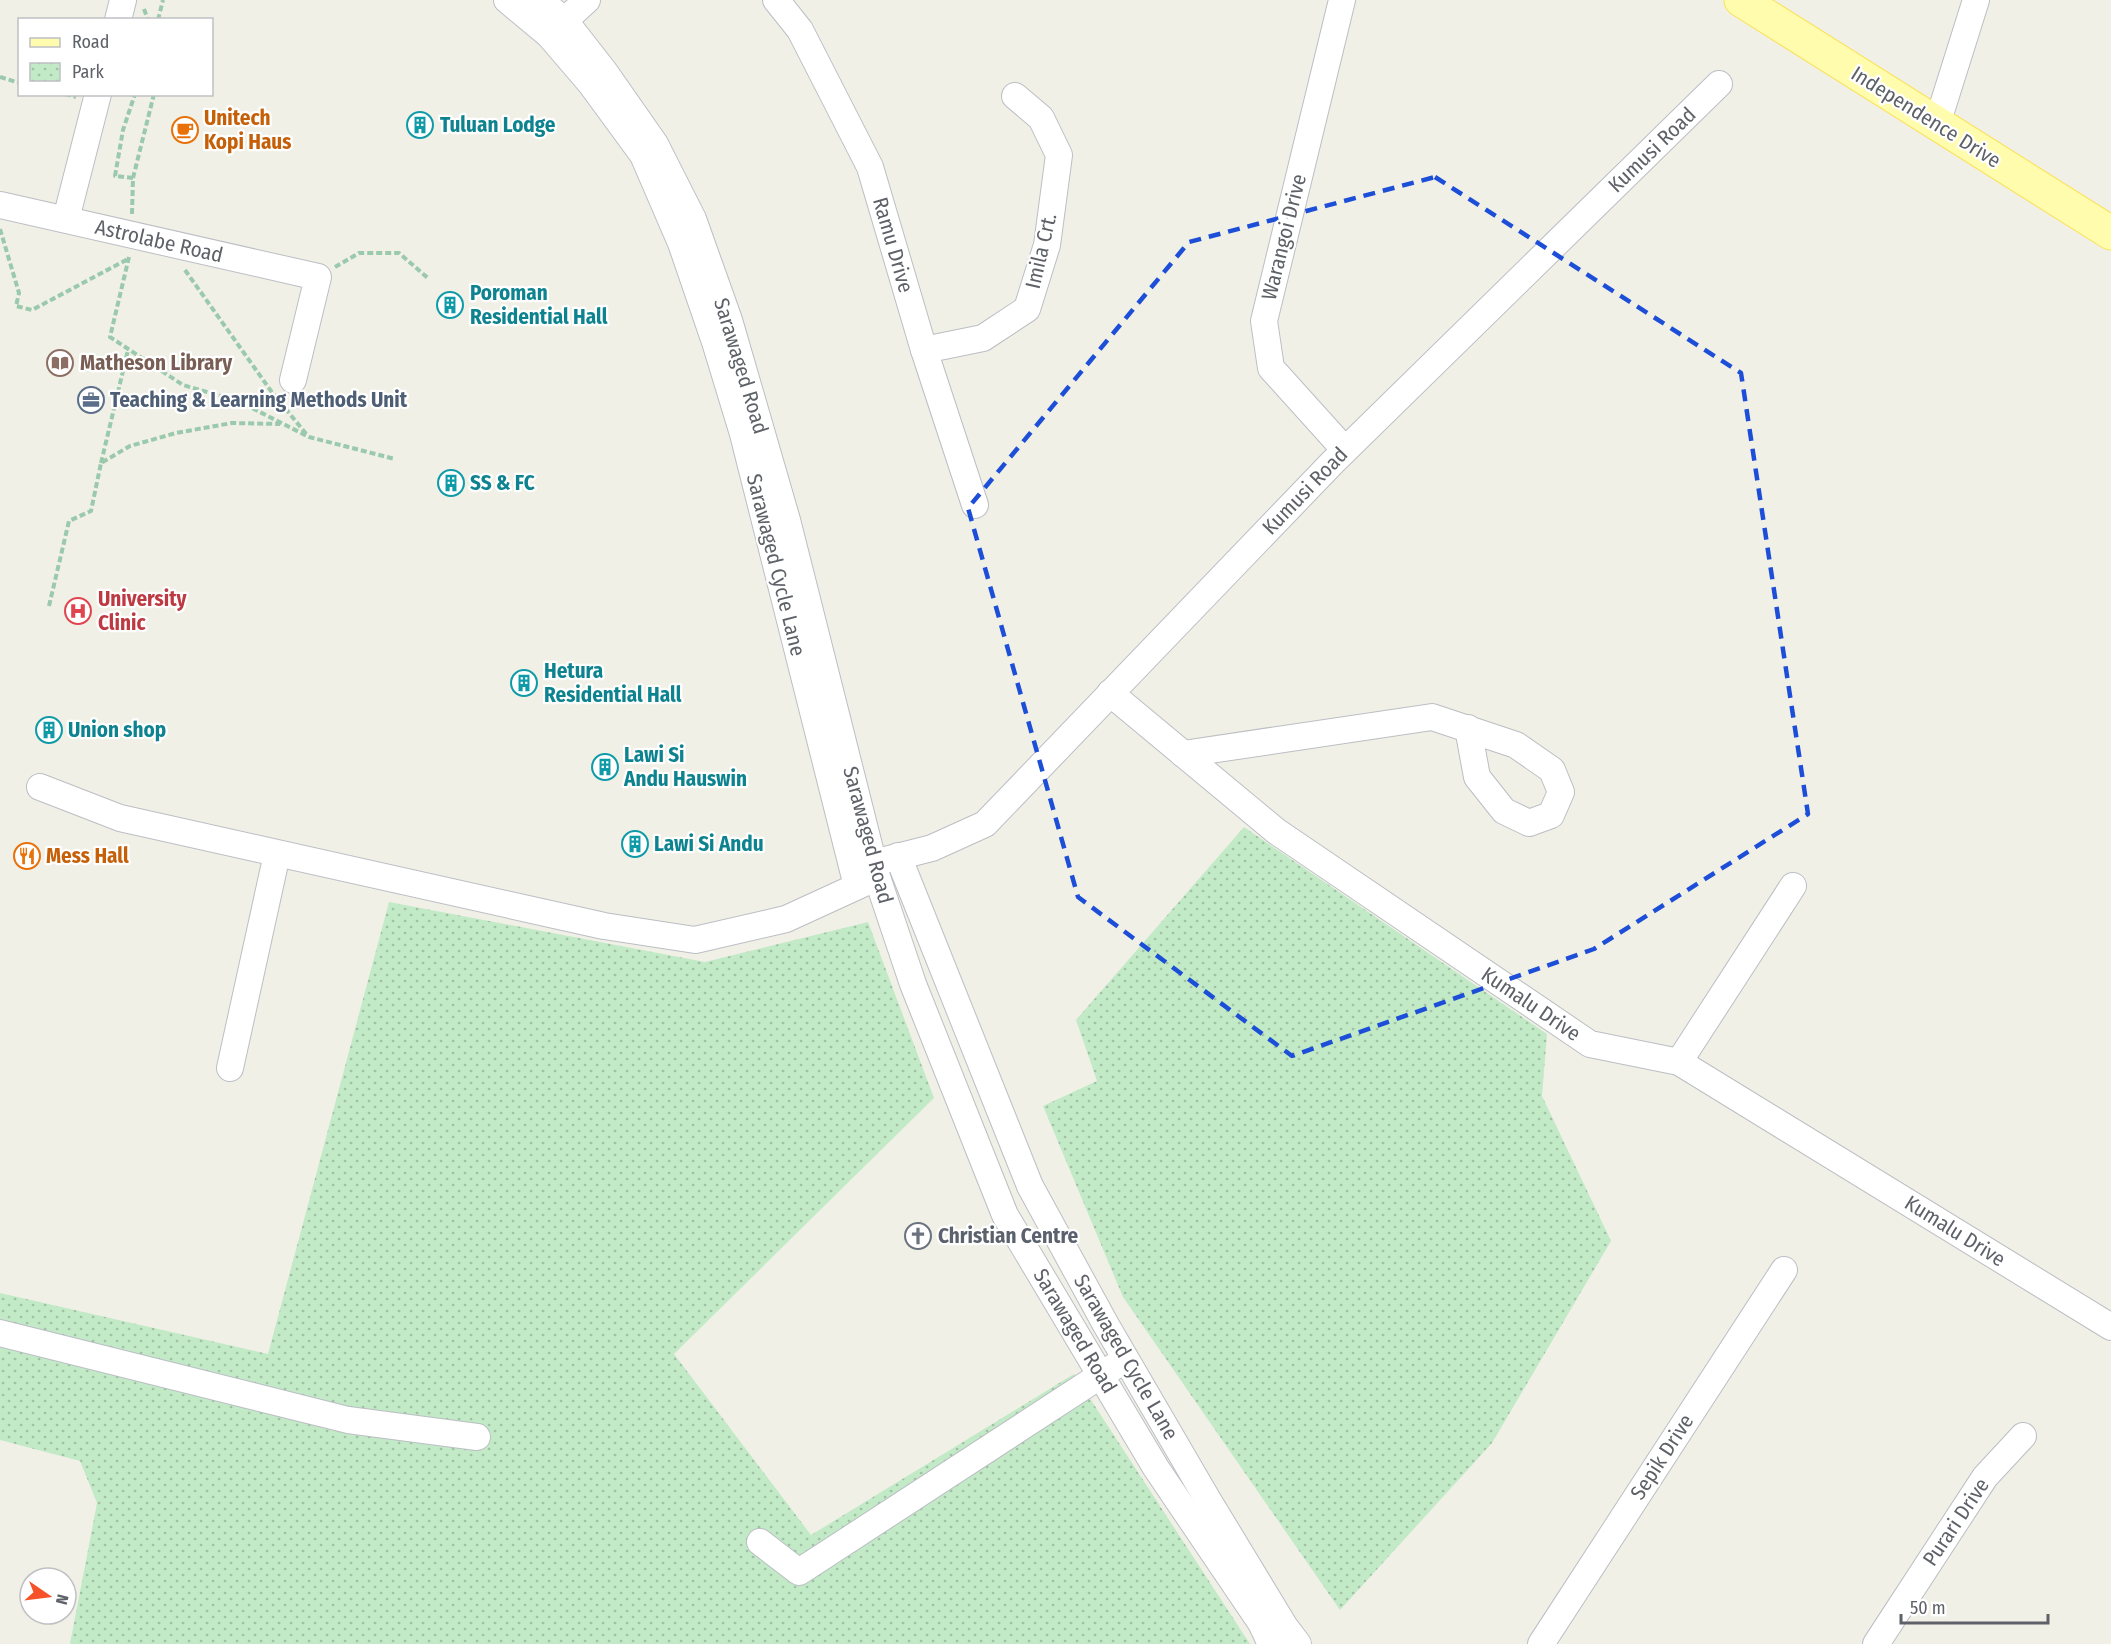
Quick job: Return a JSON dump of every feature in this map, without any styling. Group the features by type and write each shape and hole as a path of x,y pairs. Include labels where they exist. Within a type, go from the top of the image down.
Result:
{"main road":[{"name":"Independence Drive","path":"1741,0 2111,233"}],"street":[{"path":"118,18 123,0"},
{"path":"507,0 557,28 587,0"},
{"name":"Sarawaged Road","path":"540,0 557,28 604,71 656,144 693,219 729,320 787,520 869,875 1005,1215 1156,1468 1261,1623 1271,1644"},
{"name":"Ramu Drive","path":"776,0 800,30 870,167 924,350 975,505"},
{"name":"Warangoi Drive","path":"1342,0 1264,321 1271,368 1345,450"},
{"path":"1937,124 1976,0"},
{"name":"Kumusi Road","path":"40,787 120,818 604,926 695,940 786,919 869,875 898,856 932,848 985,824 1345,450 1719,84"},
{"path":"66,219 97,96"},
{"name":"Imila Crt.","path":"924,350 983,338 1027,309 1047,245 1059,155 1041,118 1016,96"},
{"name":"Astrolabe Road","path":"0,204 66,219 131,247 166,242 318,278"},
{"path":"293,380 318,278"},
{"name":"Kumalu Drive","path":"1110,693 1276,831 1590,1044 1679,1062 2111,1327"},
{"path":"1183,754 1432,717 1468,728"},
{"path":"230,1068 277,854"},
{"name":"Sarawaged Cycle Lane","path":"898,856 1030,1186 1126,1360 1220,1520 1285,1627 1298,1644"},
{"path":"1679,1062 1793,886"},
{"path":"1541,1644 1784,1270"},
{"path":"0,1333 348,1420 477,1437"},
{"path":"760,1542 799,1572 1126,1360"},
{"name":"Purari Drive","path":"1876,1644 1985,1477 2023,1436"}],"path":[{"path":"158,18 163,0"},
{"path":"0,79 18,83"},
{"path":"133,178 115,176 123,130 134,96"},
{"path":"154,96 133,178 131,247 110,337 183,385 238,401 309,437 395,459"},
{"path":"0,229 19,292 16,306 32,310 131,247"},
{"path":"166,242 264,382 309,437"},
{"path":"318,278 358,254 399,253 429,279"},
{"path":"49,606 69,521 91,511 100,463 128,350"},
{"path":"100,463 130,446 176,433 232,423 284,424"}],"highlighted area":[{"path":"1435,177 1741,373 1808,814 1594,949 1292,1056 1078,897 968,508 1189,242"}],"green space":[{"path":"1244,827 1547,1034 1542,1096 1611,1241 1492,1443 1340,1610 1123,1297 1043,1106 1097,1081 1076,1020"},
{"path":"389,902 705,962 868,922 934,1098 674,1354 811,1535 1074,1374 1250,1644 70,1644 73,1626 78,1626 78,1602 97,1503 80,1461 0,1440 0,1293 268,1354"}],"place":[{"name":"Tuluan Lodge","path":"420,125"},
{"name":"Unitech Kopi Haus","path":"185,130"},
{"name":"Poroman Residential Hall","path":"450,305"},
{"name":"Matheson Library","path":"60,363"},
{"name":"Teaching & Learning Methods Unit","path":"91,400"},
{"name":"SS & FC","path":"451,483"},
{"name":"University Clinic","path":"78,611"},
{"name":"Hetura Residential Hall","path":"524,683"},
{"name":"Union shop","path":"49,730"},
{"name":"Lawi Si Andu Hauswin","path":"605,767"},
{"name":"Lawi Si Andu","path":"635,844"},
{"name":"Mess Hall","path":"27,856"},
{"name":"Christian Centre","path":"918,1236"}]}
